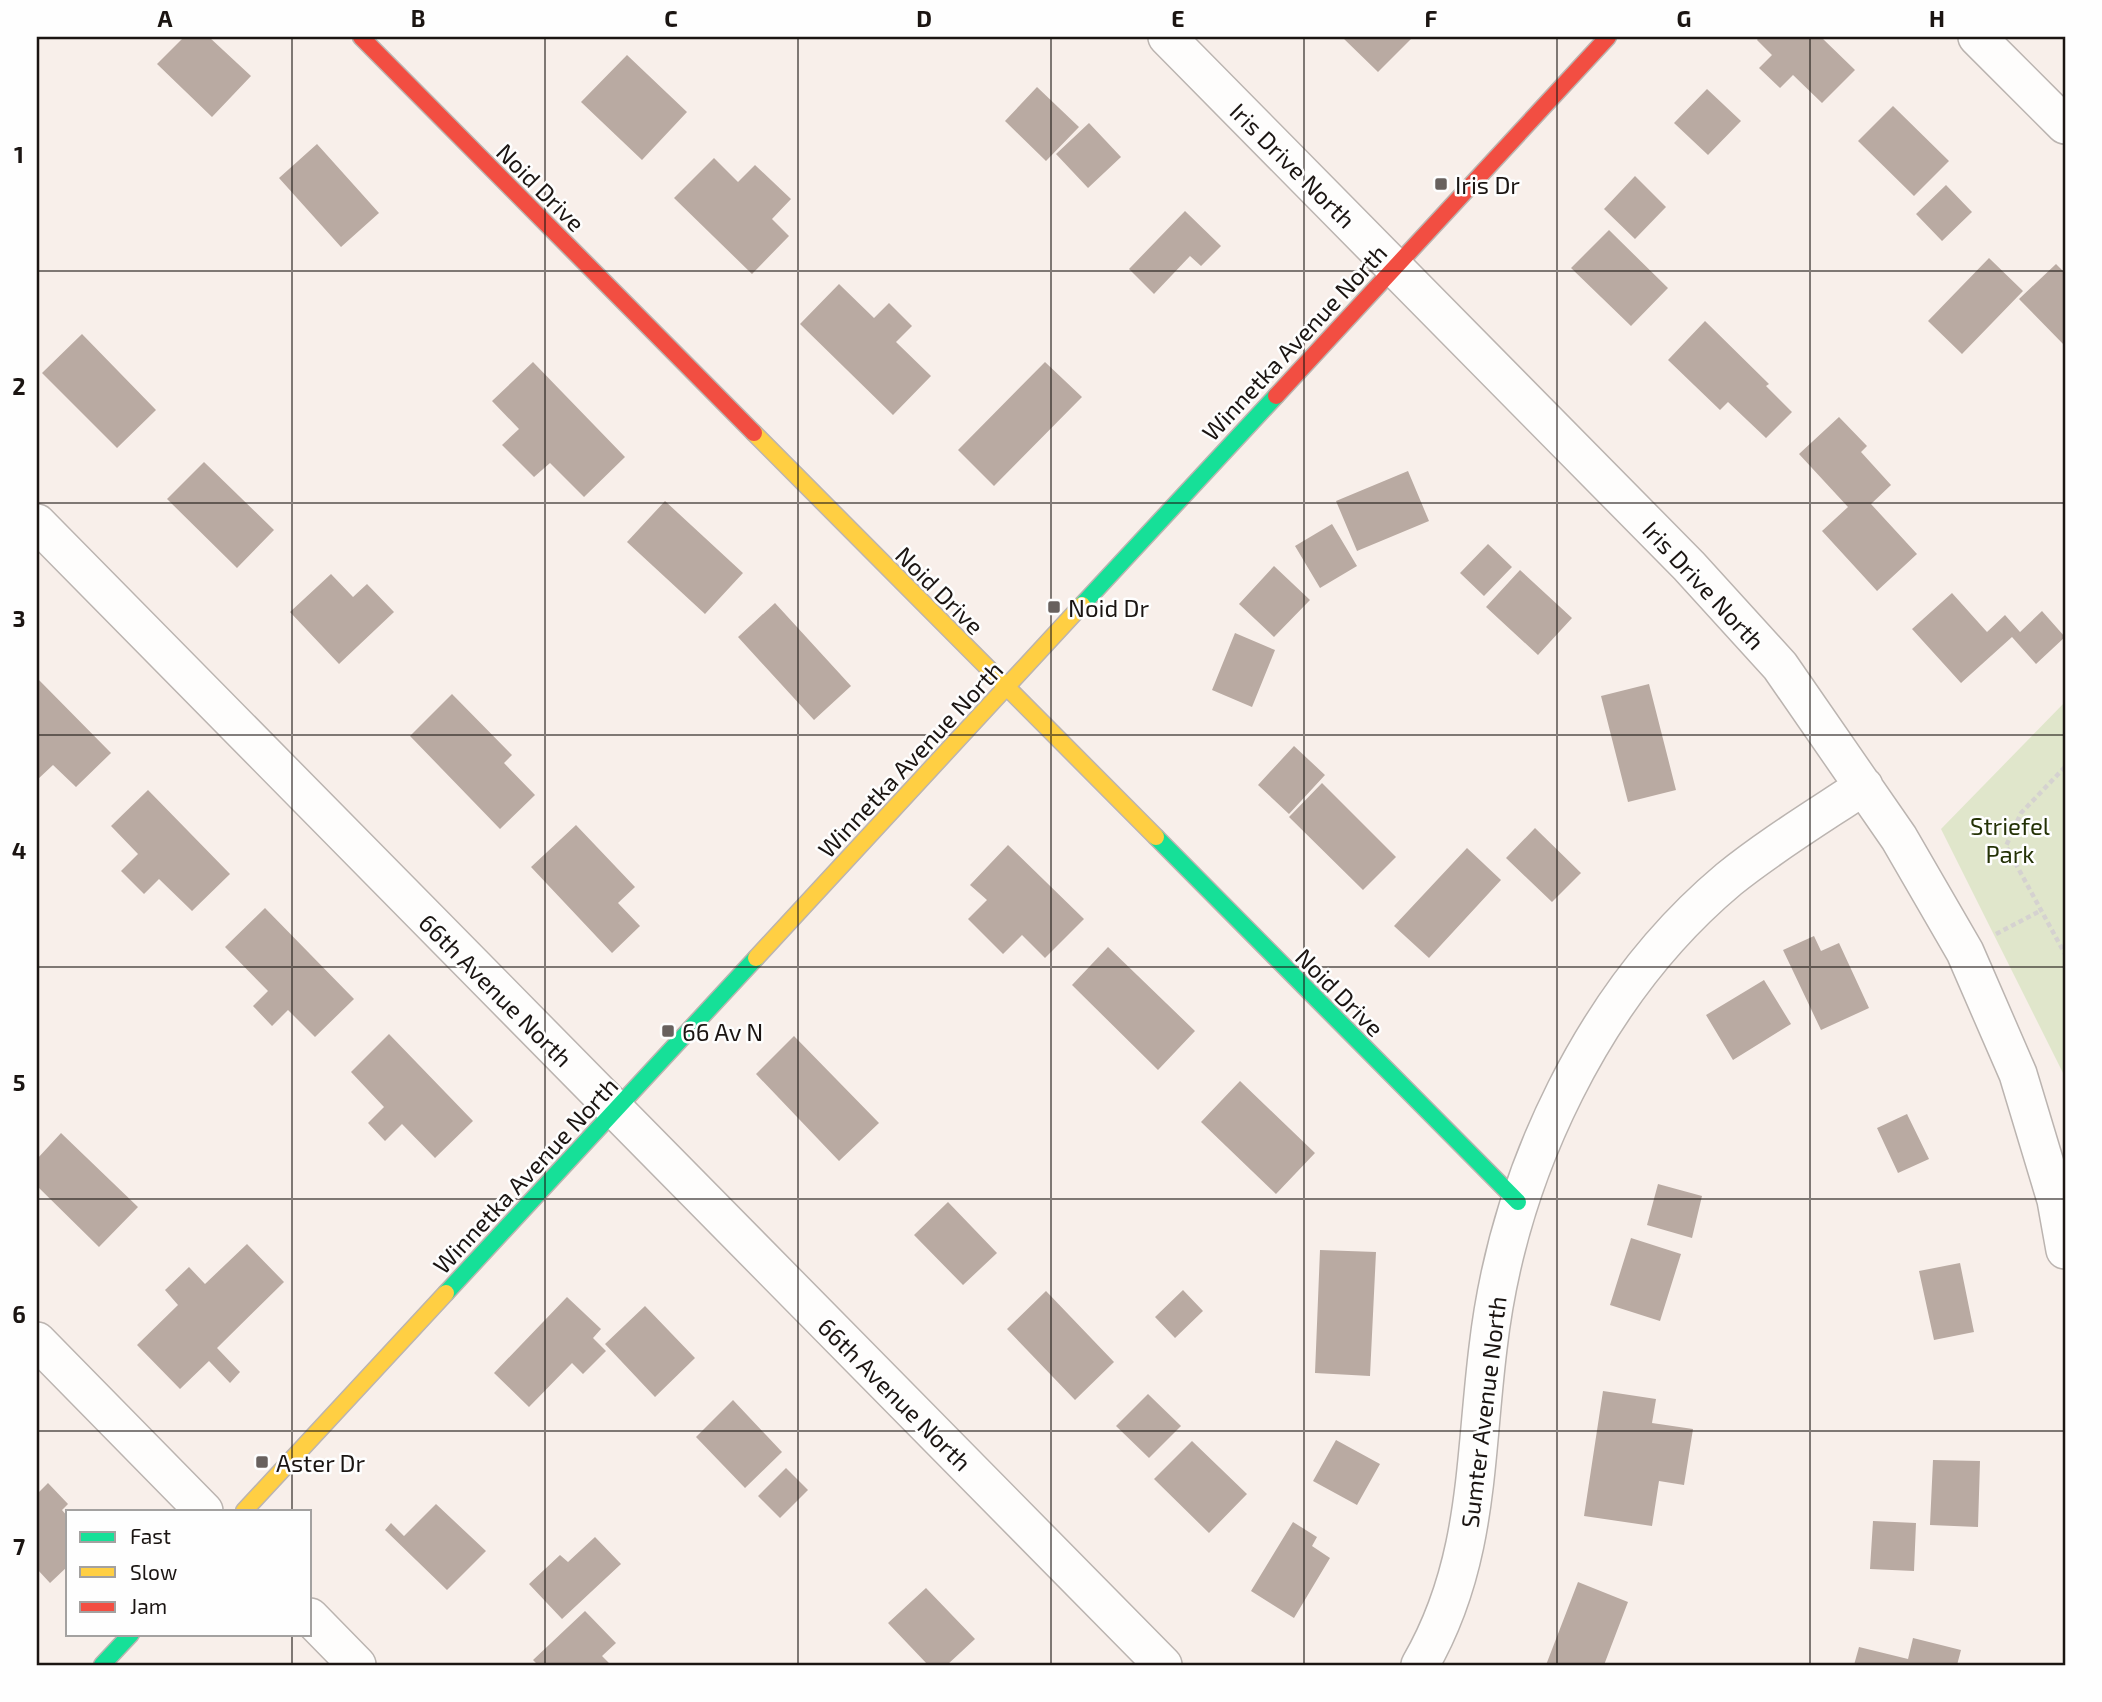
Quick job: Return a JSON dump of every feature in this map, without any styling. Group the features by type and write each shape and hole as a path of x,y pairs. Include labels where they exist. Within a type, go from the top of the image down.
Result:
{"street":[{"name":"Noid Drive","path":"362,37 1006,689 1518,1202"},
{"name":"Iris Drive North","path":"1167,37 1689,566 1780,666 1899,838 1965,951 2018,1074 2056,1200 2065,1250"},
{"name":"Winnetka Avenue North","path":"245,1510 1608,37"},
{"path":"1977,37 2065,125"},
{"name":"66th Avenue North","path":"37,523 1163,1665"},
{"name":"Sumter Avenue North","path":"1420,1665 1432,1645 1460,1573 1475,1498 1491,1321 1518,1202 1578,1064 1619,997 1669,937 1730,879 1864,786"},
{"path":"37,1341 203,1510"},
{"path":"312,1619 357,1665"},
{"path":"102,1665 129,1636"}],"path":[{"path":"2065,767 2021,814 2006,846 2065,954"},
{"path":"1965,951 2040,911"}],"green space":[{"name":"Striefel Park","path":"2065,702 2065,1077 1941,829"}],"building":[{"path":"184,37 209,37 251,76 212,117 157,64"},
{"path":"1342,37 1413,37 1378,72"},
{"path":"1759,37 1821,37 1855,70 1822,103 1793,75 1780,88 1759,68 1772,55 1757,40"},
{"path":"627,55 687,112 642,160 581,102"},
{"path":"1037,87 1079,127 1046,161 1005,121"},
{"path":"1707,89 1741,121 1708,155 1674,123"},
{"path":"1893,106 1949,161 1914,196 1858,141"},
{"path":"1089,123 1121,157 1088,188 1056,154"},
{"path":"317,144 379,213 341,247 279,178"},
{"path":"714,158 738,182 755,165 791,199 772,219 789,236 752,274 674,198"},
{"path":"1635,176 1666,207 1635,239 1604,209"},
{"path":"1946,185 1972,212 1942,241 1916,214"},
{"path":"1185,211 1221,246 1201,266 1190,256 1154,294 1129,269"},
{"path":"1609,230 1668,288 1631,326 1571,268"},
{"path":"1989,258 2023,291 1962,354 1928,321"},
{"path":"2056,264 2065,273 2065,346 2019,299"},
{"path":"839,284 874,318 889,303 912,326 896,342 931,376 893,415 800,324"},
{"path":"1705,321 1769,384 1766,386 1792,412 1766,438 1728,402 1720,410 1668,360"},
{"path":"82,334 156,410 117,448 42,373"},
{"path":"533,362 625,457 584,497 550,463 534,477 502,445 519,429 492,401"},
{"path":"1045,362 1082,397 994,486 958,450"},
{"path":"1839,417 1867,446 1861,452 1891,485 1871,504 1917,554 1877,591 1822,531 1848,507 1799,454"},
{"path":"204,462 274,530 237,568 167,499"},
{"path":"1408,471 1429,521 1357,551 1336,501"},
{"path":"665,501 743,573 705,614 627,542"},
{"path":"1332,524 1357,566 1320,588 1295,546"},
{"path":"1488,544 1512,567 1484,596 1460,573"},
{"path":"1274,566 1310,600 1274,637 1239,604"},
{"path":"1520,570 1572,618 1538,655 1486,607"},
{"path":"331,574 353,597 367,584 394,612 339,664 290,612"},
{"path":"1952,593 1987,632 2005,615 2020,632 2042,611 2065,637 2036,664 2012,637 1961,683 1912,629"},
{"path":"775,603 851,686 814,720 738,637"},
{"path":"1235,633 1275,650 1252,707 1212,690"},
{"path":"37,678 111,753 76,787 53,765 37,780"},
{"path":"1649,684 1676,790 1628,802 1601,696"},
{"path":"452,694 512,755 504,763 535,795 500,829 410,736"},
{"path":"1294,746 1325,775 1289,814 1258,785"},
{"path":"1322,783 1396,857 1363,890 1289,817"},
{"path":"148,790 230,874 192,911 159,879 144,894 121,871 138,854 111,826"},
{"path":"576,825 635,887 618,903 640,926 612,953 531,867"},
{"path":"1535,828 1581,873 1552,902 1506,858"},
{"path":"1008,845 1084,919 1045,958 1022,935 1003,954 968,919 987,900 970,885"},
{"path":"1467,848 1501,880 1429,958 1394,926"},
{"path":"265,908 354,999 315,1037 288,1010 272,1026 253,1006 268,991 225,947"},
{"path":"1814,936 1821,951 1839,943 1869,1008 1821,1030 1783,950"},
{"path":"1108,947 1195,1031 1158,1070 1072,985"},
{"path":"1764,980 1791,1024 1733,1060 1706,1015"},
{"path":"389,1034 473,1121 435,1158 402,1124 385,1141 368,1123 384,1107 351,1072"},
{"path":"794,1036 879,1123 839,1161 756,1074"},
{"path":"1240,1081 1315,1153 1276,1194 1201,1122"},
{"path":"1907,1114 1929,1159 1898,1173 1877,1128"},
{"path":"61,1133 138,1207 99,1247 37,1186 37,1159"},
{"path":"1658,1184 1702,1196 1692,1238 1647,1225"},
{"path":"948,1202 997,1253 963,1285 914,1235"},
{"path":"1631,1238 1681,1254 1660,1321 1610,1305"},
{"path":"247,1244 284,1282 217,1348 240,1372 230,1383 209,1361 180,1389 137,1345 178,1305 165,1290 189,1267 205,1284"},
{"path":"1320,1250 1376,1252 1370,1376 1315,1373"},
{"path":"1960,1263 1974,1332 1934,1340 1919,1271"},
{"path":"1183,1290 1203,1311 1175,1338 1155,1317"},
{"path":"1046,1291 1114,1362 1075,1400 1007,1329"},
{"path":"567,1297 601,1329 593,1338 606,1351 583,1374 572,1363 529,1407 494,1373"},
{"path":"645,1306 695,1358 655,1397 605,1344"},
{"path":"1603,1391 1656,1399 1652,1423 1693,1429 1684,1485 1659,1481 1652,1526 1584,1516"},
{"path":"1148,1394 1181,1426 1149,1458 1116,1426"},
{"path":"733,1400 782,1452 745,1488 696,1437"},
{"path":"1336,1440 1380,1464 1357,1505 1313,1481"},
{"path":"1192,1441 1247,1494 1209,1533 1154,1479"},
{"path":"1933,1460 1980,1461 1978,1527 1930,1525"},
{"path":"786,1468 808,1490 780,1518 758,1496"},
{"path":"48,1483 68,1504 62,1510 66,1515 66,1568 50,1583 37,1569 37,1494"},
{"path":"436,1504 486,1551 447,1590 385,1530 391,1523 404,1536"},
{"path":"1873,1521 1916,1523 1914,1571 1870,1569"},
{"path":"1293,1522 1317,1537 1312,1546 1330,1558 1294,1618 1251,1591"},
{"path":"595,1537 621,1564 562,1619 529,1584 560,1555 568,1562"},
{"path":"1578,1582 1628,1602 1604,1665 1546,1665"},
{"path":"926,1588 975,1639 947,1665 928,1665 888,1623"},
{"path":"585,1611 616,1643 602,1656 611,1665 538,1665 533,1660"},
{"path":"1913,1638 1961,1650 1957,1665 1854,1665 1859,1647 1908,1659"}],"traffic: fast":[{"path":"1082,605 1276,396"},
{"path":"1156,837 1518,1202"},
{"path":"446,1293 756,958"},
{"path":"102,1665 129,1636"}],"traffic: slow":[{"path":"754,433 1156,837"},
{"path":"756,958 1082,605"},
{"path":"245,1510 446,1293"}],"traffic: jam":[{"path":"361,37 754,433"},
{"path":"1276,396 1608,37"}],"place":[{"name":"Iris Dr","path":"1441,184"},
{"name":"Noid Dr","path":"1054,607"},
{"name":"66 Av N","path":"668,1031"},
{"name":"Aster Dr","path":"262,1462"}]}
